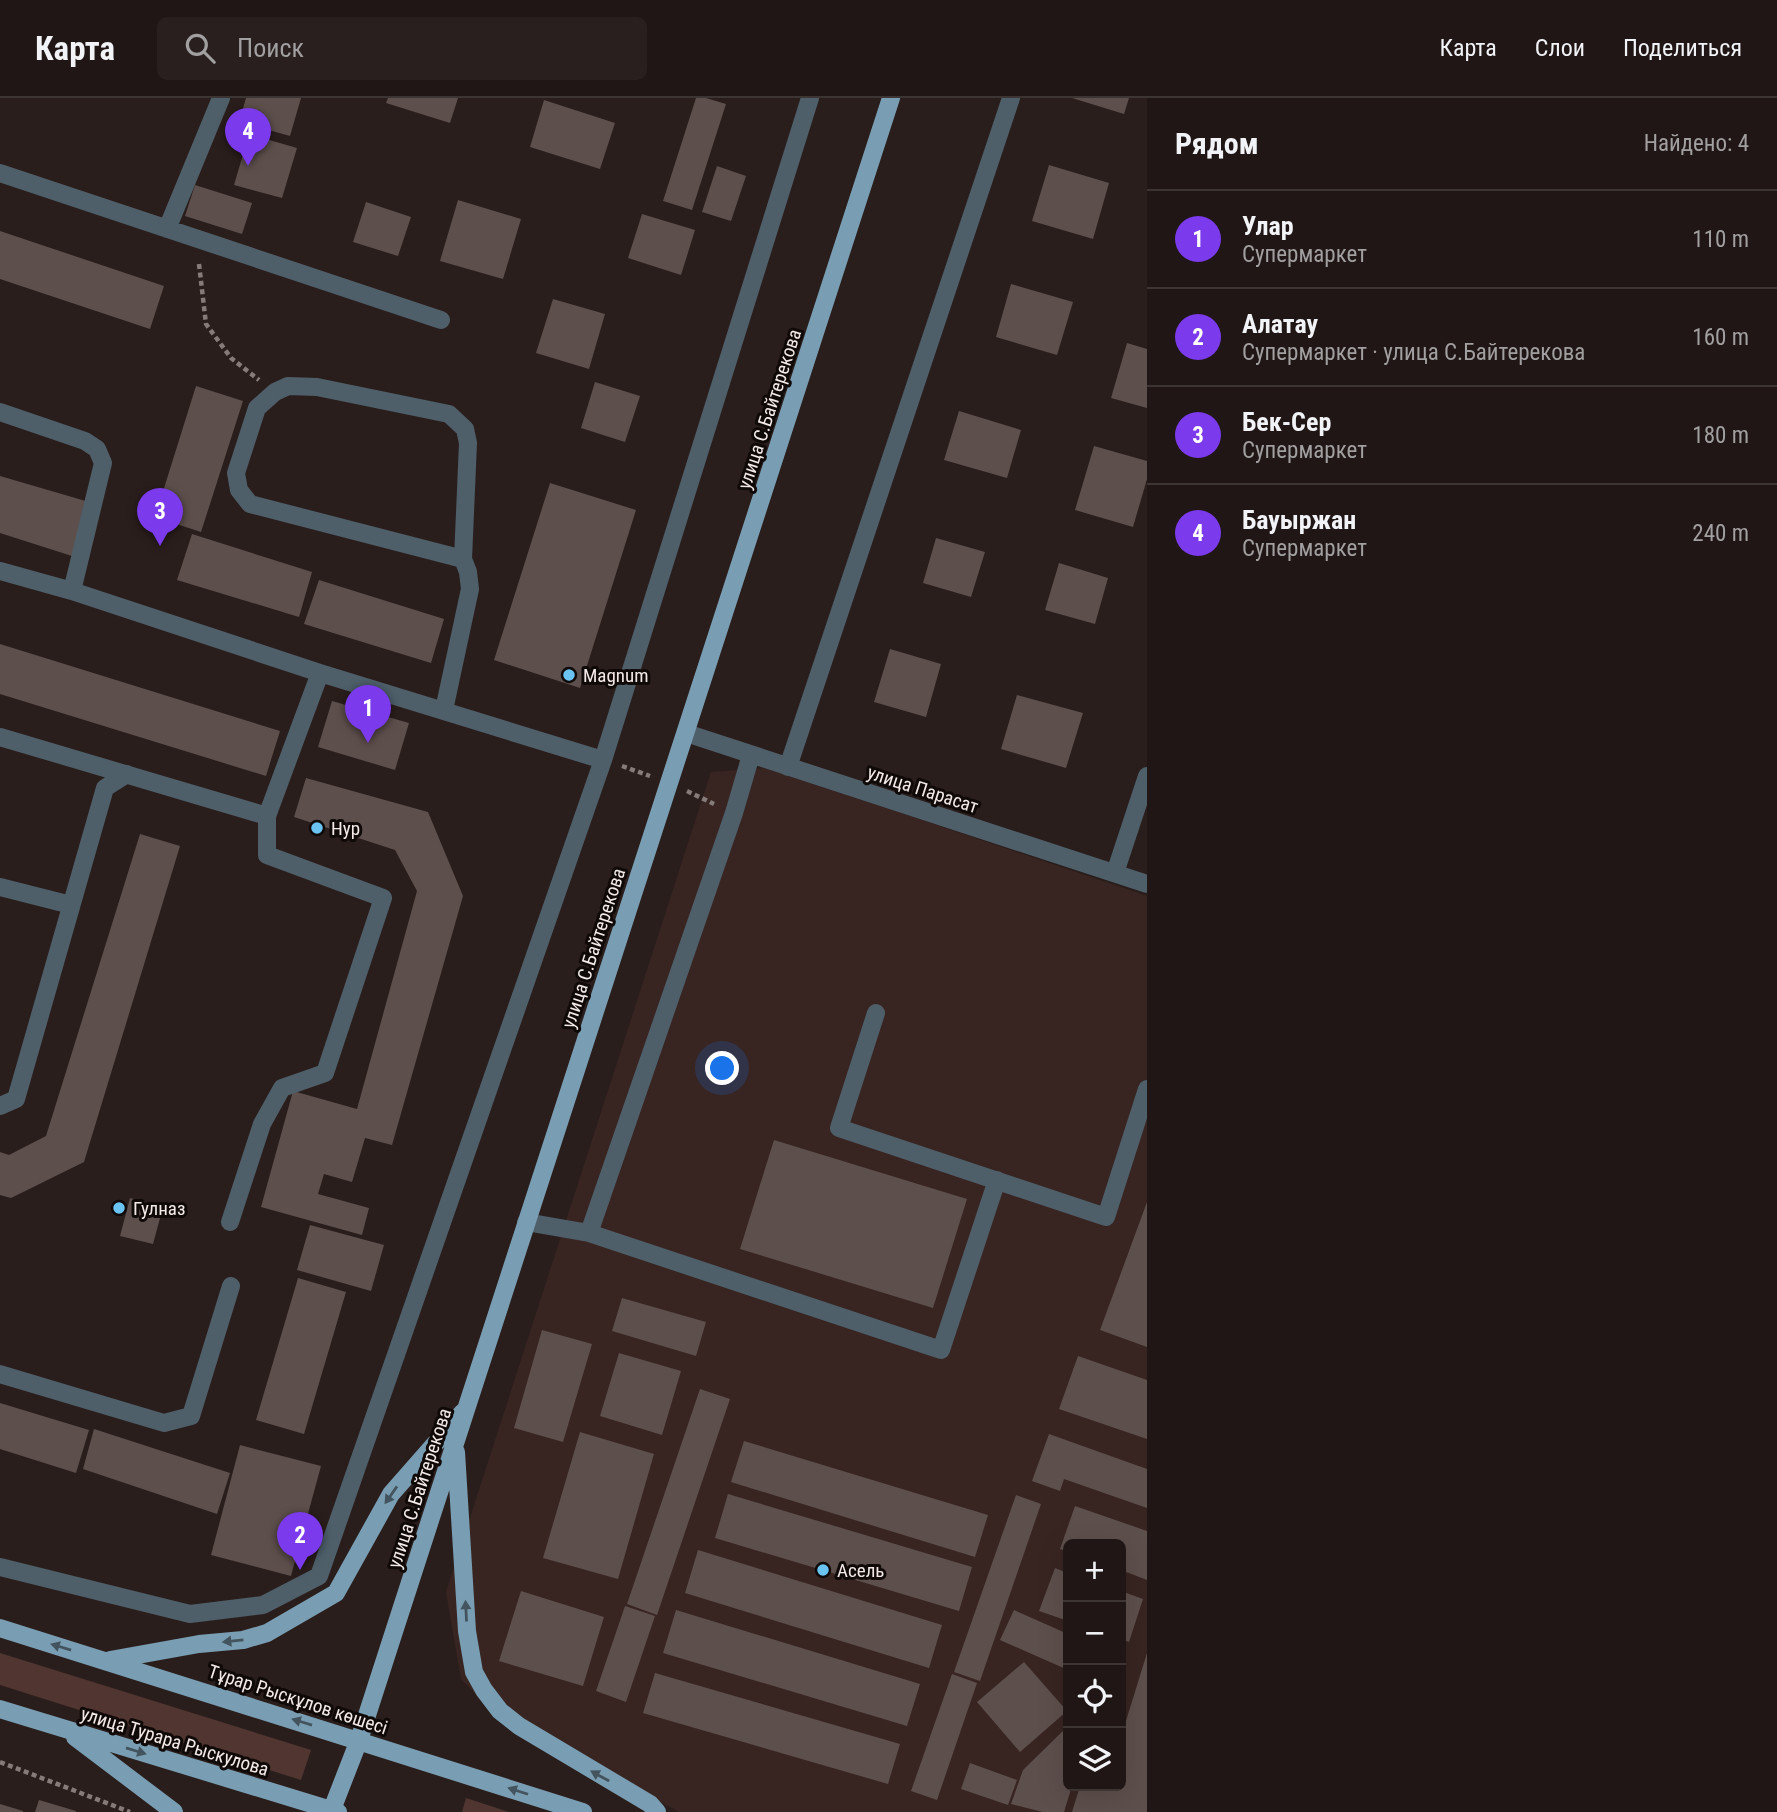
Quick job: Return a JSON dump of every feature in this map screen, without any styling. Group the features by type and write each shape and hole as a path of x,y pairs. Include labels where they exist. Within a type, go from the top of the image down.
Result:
{"main road":[{"name":"улица С.Байтерекова","path":"334,1811 456,1444 891,98"},
{"path":"106,1661 199,1644 243,1640 267,1633 336,1593 391,1494 468,1407"},
{"path":"456,1444 467,1631 474,1672 500,1711 519,1726 650,1804 657,1812"},
{"name":"Тұрар Рыскұлов көшесі","path":"0,1628 583,1812"},
{"name":"улица Турара Рыскулова","path":"0,1709 334,1811"},
{"path":"64,1729 174,1812"}],"street":[{"path":"167,229 221,98"},
{"path":"0,1567 190,1614 263,1605 319,1576 603,760 810,98"},
{"path":"788,767 1011,98"},
{"path":"0,173 441,320"},
{"path":"444,710 470,589 463,559 468,443 465,429 449,414 317,387 288,387 275,392 257,408 236,473 239,490 250,504 463,559"},
{"path":"0,412 85,441 97,449 103,463 72,591"},
{"path":"0,571 72,591 320,673 603,760"},
{"path":"230,1222 262,1124 282,1088 325,1073 383,898 267,855 267,816 320,673"},
{"name":"улица Парасат","path":"686,733 1147,884"},
{"path":"0,737 267,816"},
{"path":"589,1233 734,813 751,755"},
{"path":"0,1106 16,1099 105,788 127,774"},
{"path":"1115,873 1147,776"},
{"path":"0,887 71,905"},
{"path":"876,1013 839,1128 1106,1217 1147,1089"},
{"path":"526,1222 589,1233 941,1350 997,1180"},
{"path":"0,1374 164,1423 191,1416 231,1286"}],"path":[{"path":"196,238 206,324 231,358 275,392"},
{"path":"0,1762 130,1812"}],"shaded area":[{"path":"768,768 1147,896 1147,1812 680,1812 504,1723 461,1679 446,1592 711,772"},
{"path":"0,1653 311,1750 301,1780 0,1685"},
{"path":"466,1798 509,1812 462,1812"}],"building":[{"path":"246,98 301,98 290,136 239,122"},
{"path":"388,98 458,98 450,123 386,103"},
{"path":"696,98 726,104 692,210 663,201"},
{"path":"1072,98 1129,98 1124,114"},
{"path":"544,100 615,123 600,169 530,147"},
{"path":"249,134 297,148 282,198 234,185"},
{"path":"1049,165 1109,183 1093,239 1032,221"},
{"path":"717,166 746,176 731,221 702,212"},
{"path":"195,185 252,203 242,234 185,216"},
{"path":"458,200 521,219 503,279 440,261"},
{"path":"366,202 411,217 398,256 353,242"},
{"path":"642,214 695,230 681,275 628,258"},
{"path":"0,231 164,286 150,329 0,279"},
{"path":"1011,284 1073,302 1057,355 996,337"},
{"path":"553,299 605,314 589,369 536,353"},
{"path":"1127,343 1147,349 1147,408 1111,398"},
{"path":"595,382 640,396 625,442 581,428"},
{"path":"196,386 243,401 201,532 155,517"},
{"path":"959,411 1021,430 1007,478 944,460"},
{"path":"1094,446 1147,461 1147,479 1133,527 1075,510"},
{"path":"0,476 89,502 75,557 0,533"},
{"path":"550,483 636,510 580,688 494,660"},
{"path":"192,534 312,572 299,617 177,580"},
{"path":"936,538 985,552 971,597 923,583"},
{"path":"1059,563 1108,578 1095,624 1045,610"},
{"path":"319,580 444,619 431,663 304,624"},
{"path":"0,644 280,731 266,776 0,694"},
{"path":"890,649 941,664 926,717 874,702"},
{"path":"1017,695 1083,713 1066,768 1001,749"},
{"path":"332,701 409,723 395,770 318,747"},
{"path":"306,778 428,812 463,896 392,1145 365,1138 352,1182 324,1174 318,1194 369,1208 362,1235 261,1207 293,1091 357,1109 417,891 395,850 294,817"},
{"path":"140,834 180,846 84,1162 11,1198 0,1195 0,1152 9,1155 46,1136"},
{"path":"774,1140 967,1199 933,1308 740,1249"},
{"path":"130,1198 163,1207 153,1244 120,1236"},
{"path":"1147,1202 1147,1347 1100,1330"},
{"path":"310,1225 384,1245 371,1291 297,1270"},
{"path":"298,1278 346,1292 304,1434 256,1420"},
{"path":"622,1298 706,1322 696,1356 612,1331"},
{"path":"542,1330 592,1344 563,1442 514,1428"},
{"path":"619,1353 681,1371 662,1435 600,1416"},
{"path":"1078,1356 1147,1380 1147,1439 1059,1409"},
{"path":"700,1389 730,1399 657,1615 627,1604"},
{"path":"0,1403 89,1430 76,1473 0,1449"},
{"path":"94,1429 230,1473 217,1514 83,1469"},
{"path":"580,1432 654,1454 618,1579 543,1558"},
{"path":"1049,1434 1147,1469 1147,1508 1064,1479 1060,1491 1032,1481"},
{"path":"744,1441 988,1515 975,1557 731,1482"},
{"path":"240,1445 321,1466 291,1576 211,1555"},
{"path":"728,1494 972,1567 959,1611 715,1538"},
{"path":"1016,1495 1041,1504 980,1681 954,1672"},
{"path":"1075,1506 1147,1531 1147,1580 1126,1572 1126,1539 1063,1539"},
{"path":"698,1550 942,1625 929,1668 685,1593"},
{"path":"1055,1568 1063,1571 1063,1619 1039,1611"},
{"path":"521,1591 604,1617 583,1686 499,1661"},
{"path":"1126,1593 1143,1599 1129,1642 1126,1641"},
{"path":"625,1606 655,1616 626,1702 596,1691"},
{"path":"676,1610 920,1684 907,1726 663,1653"},
{"path":"1014,1610 1063,1632 1063,1668 1000,1640"},
{"path":"1147,1653 1147,1812 1072,1812 1078,1791 1126,1791 1126,1721"},
{"path":"1024,1662 1063,1706 1063,1714 1020,1752 977,1702"},
{"path":"655,1673 900,1744 888,1784 643,1713"},
{"path":"952,1674 977,1683 937,1800 911,1791"},
{"path":"1063,1731 1063,1791 1070,1791 1064,1812 1043,1812 1011,1804 1023,1770"},
{"path":"970,1763 1017,1780 1008,1805 961,1789"},
{"path":"39,1800 76,1811 76,1812 35,1812"},
{"path":"0,1804 23,1811 23,1812 0,1812"}],"place":[{"name":"Бауыржан","path":"248,166"},
{"name":"Бек-Сер","path":"160,546"},
{"name":"Magnum","path":"569,675"},
{"name":"Улар","path":"368,743"},
{"name":"Нур","path":"317,828"},
{"name":"Гулназ","path":"119,1208"},
{"name":"Алатау","path":"300,1570"},
{"name":"Асель","path":"823,1570"}]}
